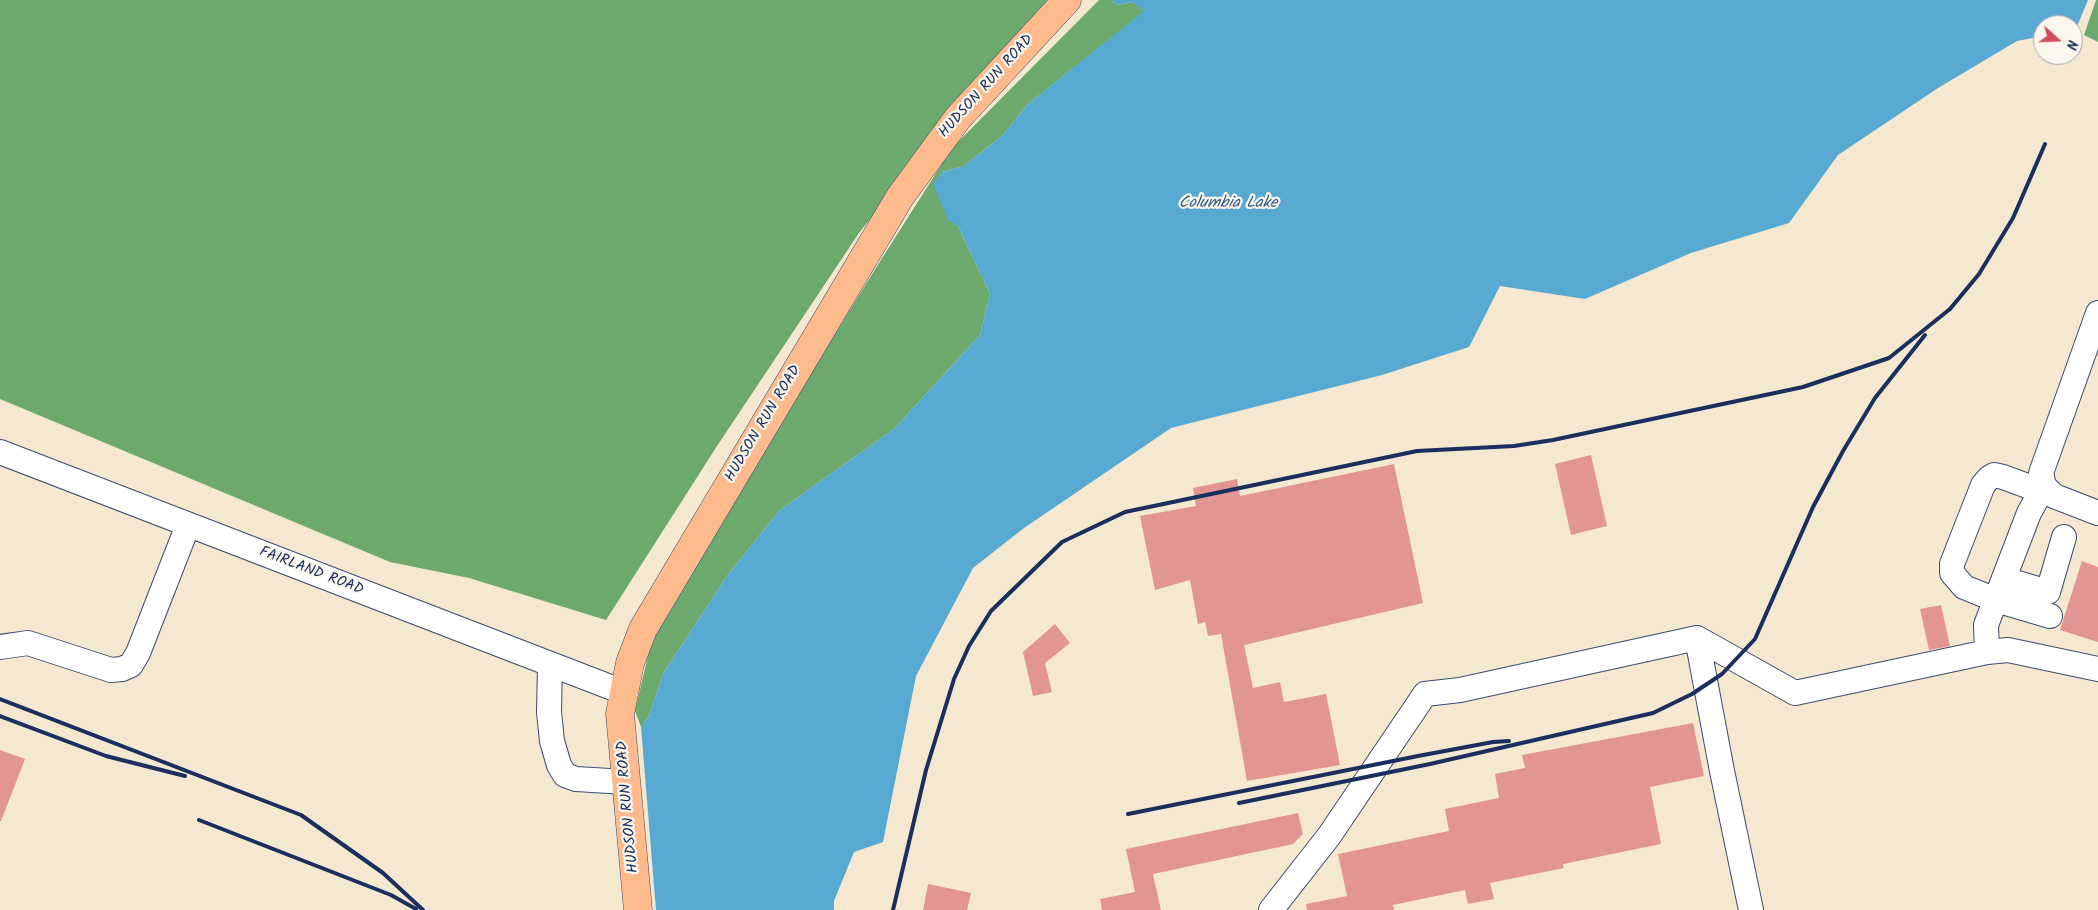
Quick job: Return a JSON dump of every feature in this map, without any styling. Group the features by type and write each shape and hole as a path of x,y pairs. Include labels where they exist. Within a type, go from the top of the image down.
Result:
{"main road":[{"name":"HUDSON RUN ROAD","path":"638,910 620,714 630,663 643,629 900,197 958,118 1067,0"}],"street":[{"path":"1987,652 1986,625 2042,483 2098,313"},
{"name":"FAIRLAND ROAD","path":"0,452 623,692"},
{"path":"2064,537 2048,592 1964,587 1952,573 1952,564 1983,485 1994,475 2042,483 2054,496 2098,513"},
{"path":"0,646 28,643 111,670 122,669 131,665 138,653 188,525"},
{"path":"2000,590 2050,616"},
{"path":"1697,638 1751,910"},
{"path":"1271,910 1330,836 1426,694 1460,690 1697,638 1795,693 1987,652 2008,650 2098,669"},
{"path":"550,664 549,712 552,741 559,765 565,775 576,779 626,782"}],"green space":[{"path":"0,0 1047,0 1004,50 859,233 717,446 606,620 469,578 390,562 0,399"},
{"path":"1099,0 1114,0 1112,2 1118,5 1132,2 1145,11 1028,104 1003,135 964,166 942,172 958,226 990,294 980,335 894,429 780,510 727,576 663,674 649,716 641,727 635,711 652,639 683,580 879,263 952,148"},
{"path":"2096,0 2098,0 2098,42 2084,35"}],"water":[{"name":"Columbia Lake","path":"1114,0 2088,0 2082,15 2033,15 2033,38 2017,41 1938,88 1838,155 1789,223 1691,253 1585,299 1500,286 1469,347 1382,375 1171,428 1024,528 973,568 916,676 883,842 854,852 834,901 834,910 656,910 641,727 649,716 663,674 727,576 780,510 894,429 980,335 990,294 958,226 948,220 933,184 942,172 964,166 1003,135 1028,104 1144,11 1132,2 1118,5 1112,2"}],"building":[{"path":"1591,455 1607,526 1571,535 1555,464"},
{"path":"1394,464 1423,603 1244,645 1253,688 1280,682 1284,702 1326,694 1340,765 1247,781 1221,634 1208,636 1205,622 1198,624 1190,580 1155,590 1140,516 1196,506 1193,488 1237,479 1240,496"},
{"path":"2082,561 2098,567 2098,642 2060,630"},
{"path":"1941,605 1950,646 1929,650 1920,609"},
{"path":"1055,624 1070,643 1045,663 1052,692 1033,696 1023,652"},
{"path":"1693,723 1704,776 1650,787 1661,844 1563,864 1564,868 1490,883 1494,899 1468,904 1465,890 1393,905 1394,910 1307,910 1306,904 1347,896 1338,854 1449,831 1445,809 1499,798 1495,774 1525,768 1522,755"},
{"path":"0,750 25,759 1,821 0,821"},
{"path":"1298,813 1303,834 1293,844 1153,874 1161,910 1102,910 1100,899 1135,892 1126,849"},
{"path":"928,884 971,893 967,910 923,910"}],"railway":[{"path":"893,910 926,770 954,679 969,646 991,611 1062,542 1125,512 1417,451 1514,446 1553,440 1803,387 1889,358 1950,309 1979,274 2013,218 2045,144"},
{"path":"1239,803 1430,764 1653,713 1692,694 1722,674 1755,639 1813,507 1843,451 1875,398 1925,335"},
{"path":"0,699 301,815 383,873 423,910"},
{"path":"0,716 106,756 185,776"},
{"path":"1128,814 1418,756 1493,742 1509,741"},
{"path":"199,820 391,895 416,909"}]}
